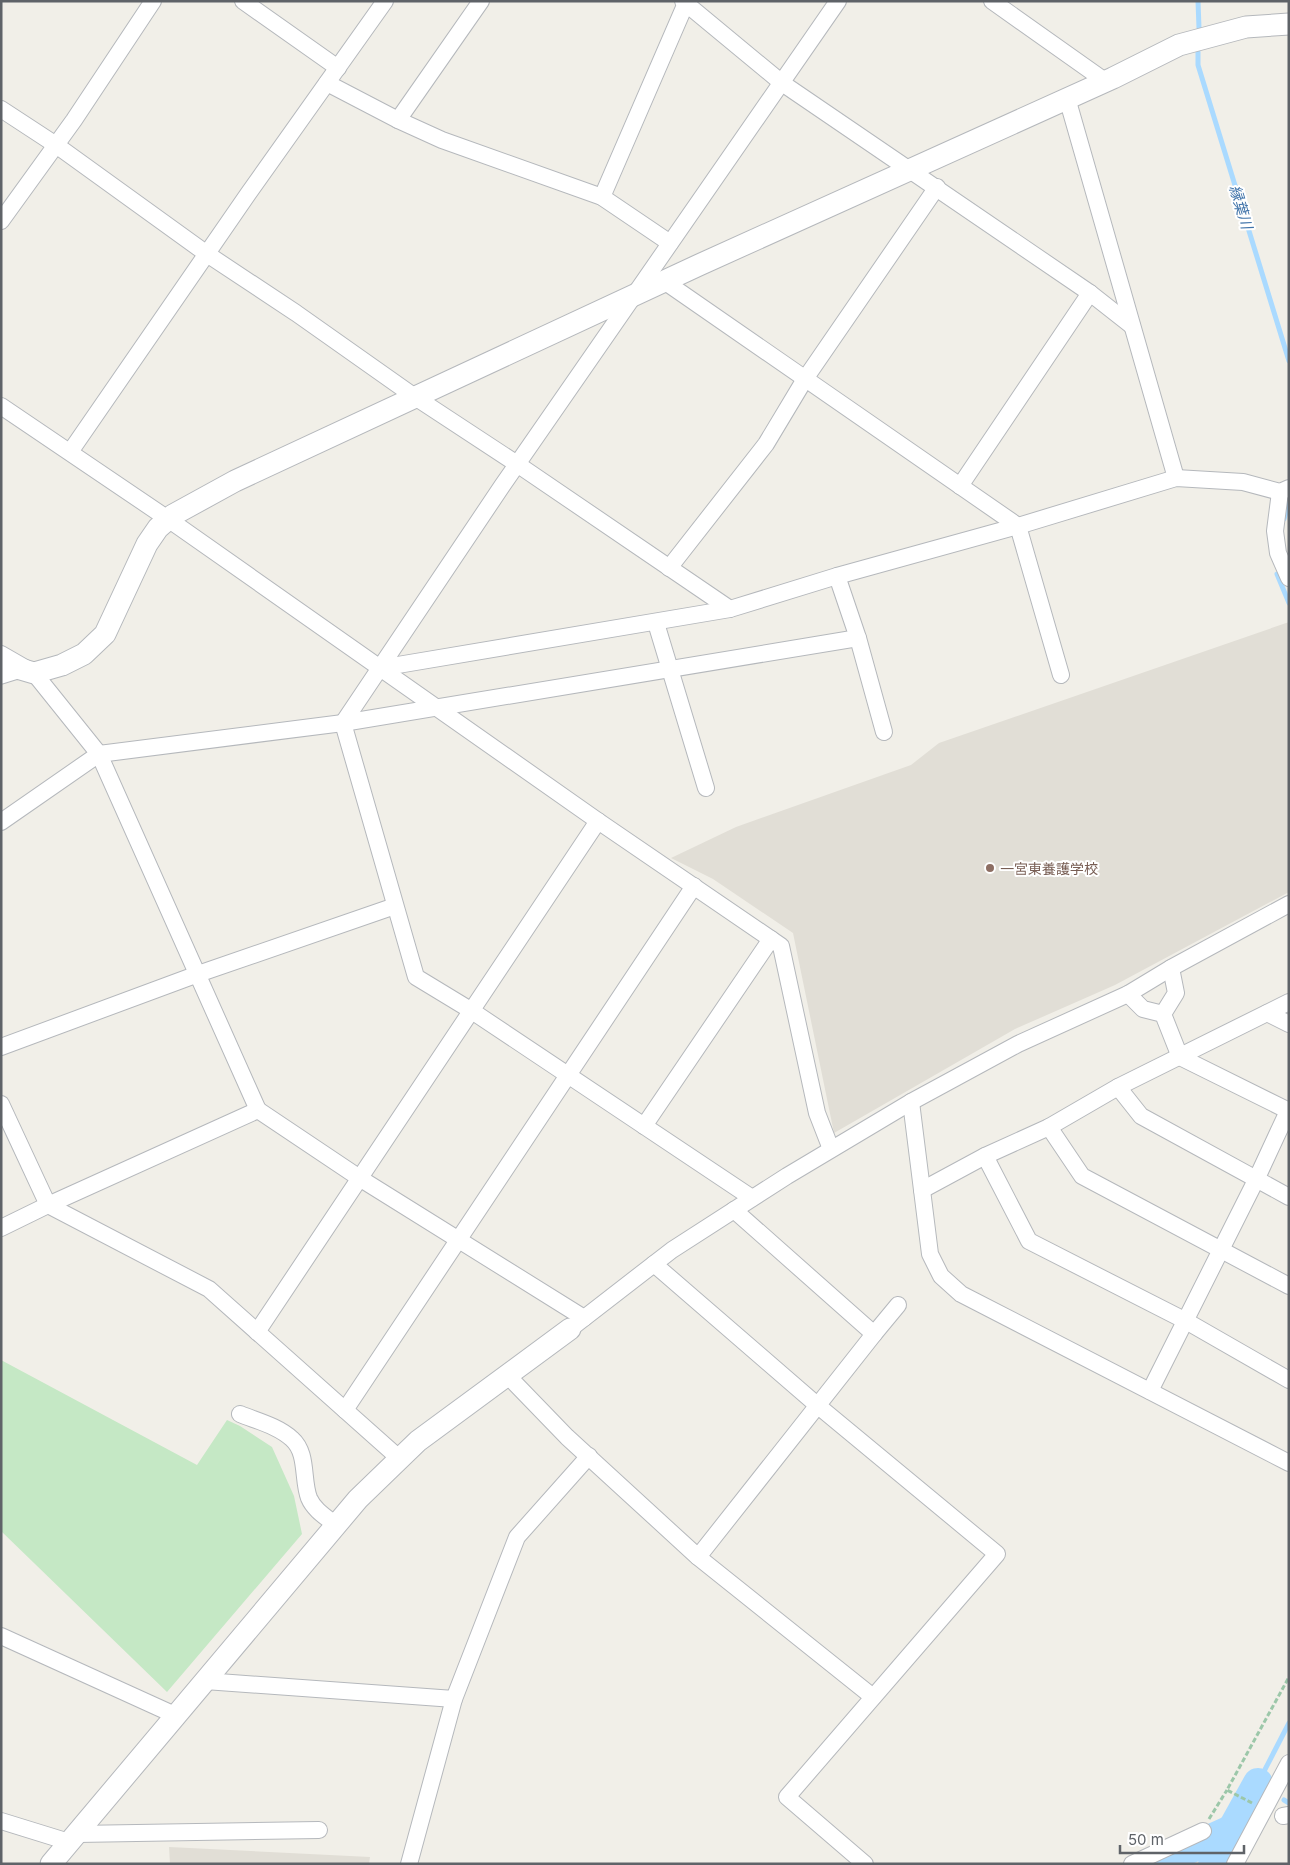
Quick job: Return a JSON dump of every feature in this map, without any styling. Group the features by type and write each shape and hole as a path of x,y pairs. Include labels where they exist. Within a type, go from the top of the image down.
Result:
{"street":[{"path":"1,221 56,145 153,1"},
{"path":"243,1 338,68"},
{"path":"70,452 385,1"},
{"path":"398,120 481,1"},
{"path":"752,1198 472,1011 416,977 343,723 517,464 838,1"},
{"path":"602,197 685,2 782,83 910,168 1090,292 1132,326"},
{"path":"1002,4 1105,81"},
{"path":"1,673 17,668 34,673 62,664 84,654 105,634 147,544 158,528 168,519 236,481 635,294 1105,81 1179,45 1246,27 1289,24"},
{"path":"327,83 398,120 442,140 602,197 670,243"},
{"path":"1067,98 1176,478"},
{"path":"1,109 56,145 207,254 296,313 415,397 730,609"},
{"path":"668,568 766,444 805,379 937,187"},
{"path":"664,281 1018,526 1061,675"},
{"path":"960,486 1090,292"},
{"path":"1,406 168,519 598,821 781,946 818,1112 831,1149"},
{"path":"380,668 656,623 730,609 837,576 1018,526 1176,478 1243,482 1284,490 1275,531 1278,553 1289,578"},
{"path":"837,576 858,638 884,732"},
{"path":"656,623 706,788"},
{"path":"1,822 99,754 343,723 858,638"},
{"path":"1,654 34,673 99,754 258,1110 361,1179 456,1239 577,1324"},
{"path":"258,1332 598,821"},
{"path":"344,1410 456,1239 694,886"},
{"path":"51,1864 358,1499 418,1441 577,1324 654,1264 752,1198 831,1149 911,1102 1018,1044 1128,994 1171,968 1289,904"},
{"path":"1,1047 198,974 395,906"},
{"path":"644,1126 771,939"},
{"path":"1163,1014 1176,993 1171,968"},
{"path":"1128,994 1143,1009 1163,1014"},
{"path":"922,1190 985,1156 1049,1127 1118,1087 1289,1002"},
{"path":"1266,1013 1289,1024"},
{"path":"1150,1391 1256,1180 1288,1111 1180,1057 1163,1014"},
{"path":"1118,1087 1141,1116 1289,1198"},
{"path":"911,1102 930,1254 941,1276 961,1294 1289,1463"},
{"path":"1,1104 48,1206 209,1289 400,1459"},
{"path":"1,1228 258,1110"},
{"path":"1049,1127 1082,1176 1289,1286"},
{"path":"985,1156 1029,1241 1186,1321 1289,1380"},
{"path":"734,1210 874,1334"},
{"path":"654,1264 817,1405 998,1554 788,1796 865,1864"},
{"path":"698,1556 898,1305"},
{"path":"507,1376 567,1437 698,1556 873,1697"},
{"path":"240,1414 280,1430 294,1440 301,1455 309,1498 316,1510 336,1525"},
{"path":"409,1864 454,1700 517,1537 589,1456"},
{"path":"1,1636 177,1716"},
{"path":"205,1681 454,1700"},
{"path":"1235,1864 1289,1763"},
{"path":"1,1821 73,1838 319,1830"},
{"path":"1132,1864 1203,1830"}],"path":[{"path":"1203,1830 1289,1677"},
{"path":"1227,1790 1256,1805"}],"shaded area":[{"name":"一宮東養護学校","path":"1289,622 1289,892 1115,985 1015,1029 834,1133 793,933 713,879 671,858 736,827 911,765 939,743"},
{"path":"169,1847 370,1857 369,1864 170,1864"}],"green space":[{"path":"1,1360 197,1465 227,1420 240,1426 272,1447 294,1496 302,1534 167,1692 1,1531"}],"waterway":[{"name":"縁葉川","path":"1198,1 1199,28"},
{"name":"縁葉川","path":"1198,52 1198,65 1289,361"},
{"name":"縁葉川","path":"1284,519 1289,503"},
{"name":"縁葉川","path":"1277,574 1289,603"},
{"path":"1266,1788 1258,1783 1289,1723"},
{"path":"1213,1864 1258,1783"},
{"path":"1284,1800 1289,1803"},
{"path":"1156,1864 1231,1830"}],"place":[{"name":"一宮東養護学校","path":"990,868"}]}
